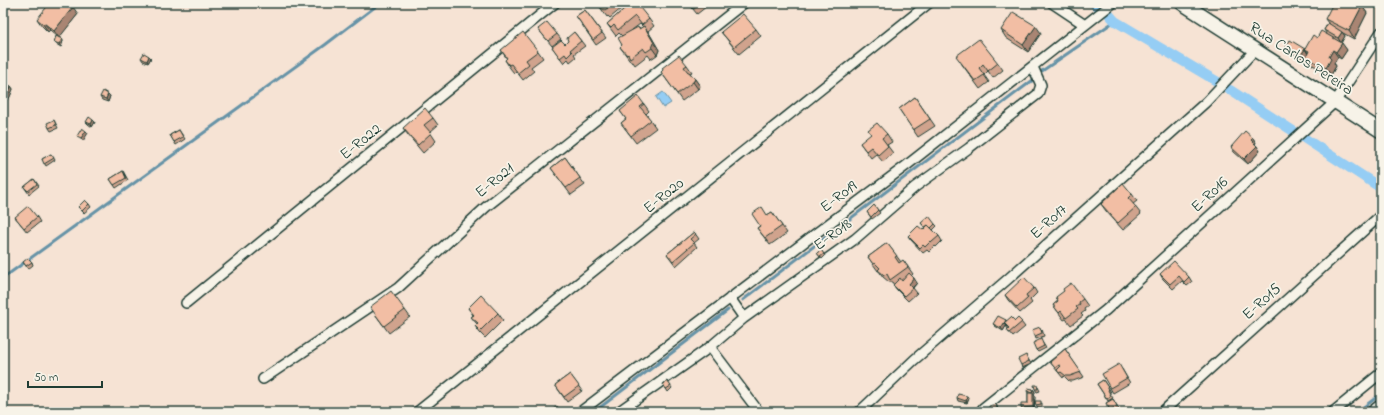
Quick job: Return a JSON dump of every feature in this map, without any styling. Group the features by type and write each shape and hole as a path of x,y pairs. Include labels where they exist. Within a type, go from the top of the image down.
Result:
{"street":[{"name":"E-R022","path":"186,303 555,3"},
{"name":"E-R021","path":"263,379 398,288 486,206 744,3"},
{"name":"E-R020","path":"417,412 929,3"},
{"path":"1052,3 1085,25"},
{"name":"E-R019","path":"580,412 907,165 1113,3"},
{"name":"Rua Carlos Pereira","path":"1182,3 1381,131"},
{"name":"E-R016","path":"981,412 983,408 1106,310 1335,102 1381,32"},
{"name":"E-R017","path":"859,412 914,360 1008,279 1206,102 1255,50"},
{"name":"E-R018","path":"618,412 710,347 744,318 855,238 915,187 969,148 1038,94 1041,85 1033,67"},
{"name":"E-R015","path":"1162,412 1381,215"},
{"path":"730,298 744,318"},
{"path":"710,347 759,412"},
{"path":"1333,412 1381,373"},
{"path":"1371,412 1381,404"}],"water":[{"path":"663,92 671,103 663,108 656,97"}],"building":[{"path":"50,3 67,3 73,7 54,31 37,19"},
{"path":"597,3 614,3 605,10 602,9"},
{"path":"631,3 636,3 649,19 642,25 635,16 618,30 614,25 611,28 607,24"},
{"path":"689,3 702,3 694,9"},
{"path":"1333,3 1356,3 1362,6 1349,31 1325,19"},
{"path":"585,10 602,33 593,40 576,16"},
{"path":"1013,12 1036,26 1023,45 1001,30"},
{"path":"743,14 756,29 734,47 721,32"},
{"path":"547,22 557,34 548,41 538,29"},
{"path":"1328,23 1342,32 1338,38 1324,30"},
{"path":"644,26 654,43 652,48 646,52 643,48 630,58 628,54 627,55 620,47 622,45 618,38 638,27 639,29"},
{"path":"1321,31 1342,43 1336,52 1333,50 1329,57 1331,59 1326,68 1306,57 1309,51 1305,49 1313,35 1317,38"},
{"path":"523,32 538,51 526,60 529,64 518,73 511,64 509,65 505,60 507,58 501,50"},
{"path":"574,32 581,41 570,50 572,52 567,57 565,54 560,58 552,47 561,40 565,44 568,41 567,38"},
{"path":"56,36 62,39 59,44 54,42"},
{"path":"979,39 998,63 988,71 983,64 979,68 984,75 975,81 956,56"},
{"path":"1290,40 1305,49 1301,55 1286,47"},
{"path":"144,53 149,56 147,61 141,58"},
{"path":"679,55 687,65 684,67 695,79 677,94 661,72 663,70 662,68"},
{"path":"5,84 11,86 7,97 3,95"},
{"path":"103,91 108,94 106,99 100,97"},
{"path":"638,96 644,104 640,107 651,120 631,136 621,123 626,119 620,111"},
{"path":"915,97 930,119 913,130 899,109"},
{"path":"425,108 433,118 424,125 431,133 418,145 403,128"},
{"path":"89,117 93,120 91,124 86,122"},
{"path":"54,120 56,125 49,128 47,123"},
{"path":"877,123 887,134 882,138 888,146 878,155 871,147 866,151 860,143 871,134 868,130"},
{"path":"82,128 86,131 81,138 77,136"},
{"path":"179,130 183,137 174,142 170,135"},
{"path":"1245,131 1253,138 1251,140 1257,146 1244,159 1231,147"},
{"path":"51,154 54,158 44,164 42,159"},
{"path":"565,157 580,178 566,188 551,168"},
{"path":"123,171 126,178 114,185 110,179"},
{"path":"34,179 37,184 28,191 24,187"},
{"path":"1123,183 1132,194 1128,198 1136,207 1118,223 1101,204"},
{"path":"85,200 89,204 82,211 78,207"},
{"path":"874,205 878,210 871,217 867,212"},
{"path":"28,206 37,217 24,228 15,217"},
{"path":"762,207 767,215 772,212 782,226 765,238 757,228 760,226 752,214"},
{"path":"929,216 935,224 931,228 928,225 925,227 921,223"},
{"path":"928,225 939,236 925,247 923,245 920,248 908,236 918,226 923,230"},
{"path":"694,232 696,234 690,239 694,243 673,261 667,254"},
{"path":"887,243 897,256 895,257 899,263 903,260 908,267 890,280 887,274 884,275 878,270 880,268 875,263 873,264 868,257"},
{"path":"821,250 824,254 820,257 817,253"},
{"path":"28,258 32,262 26,266 23,262"},
{"path":"1174,261 1189,277 1184,282 1179,276 1170,284 1160,274"},
{"path":"909,273 914,278 909,284 913,288 904,296 893,285 900,278 902,281"},
{"path":"1024,277 1034,288 1026,295 1028,298 1017,308 1005,295"},
{"path":"1071,283 1083,299 1076,307 1078,309 1066,318 1061,311 1059,313 1053,305 1058,301 1056,297"},
{"path":"391,291 405,310 384,326 370,307"},
{"path":"481,295 498,313 480,331 475,326 478,323 471,317 474,315 468,308"},
{"path":"998,316 1006,320 1001,328 993,324"},
{"path":"1011,317 1015,321 1018,318 1022,322 1009,333 1007,330 1009,328 1004,323"},
{"path":"1040,327 1042,333 1035,336 1032,330"},
{"path":"1041,339 1044,346 1036,350 1033,343"},
{"path":"1065,349 1081,372 1066,376 1061,372 1059,373 1057,370 1061,366 1059,365 1055,368 1050,362"},
{"path":"1026,355 1029,361 1021,365 1018,359"},
{"path":"1119,364 1127,378 1110,388 1102,374"},
{"path":"570,374 579,386 564,397 555,385"},
{"path":"1103,380 1109,389 1108,390 1111,396 1107,399 1097,384"},
{"path":"667,381 671,386 666,389 663,384"},
{"path":"1034,385 1037,385 1038,389 1035,389"},
{"path":"1028,388 1033,389 1032,393 1027,391"},
{"path":"1028,393 1033,393 1033,407 1021,408 1021,403 1028,403"},
{"path":"958,394 967,396 966,401 957,398"},
{"path":"1113,399 1117,406 1110,410 1106,403"},
{"path":"1035,401 1041,401 1041,404 1036,405"},
{"path":"996,404 998,412 990,412 989,406"},
{"path":"557,406 561,411 554,412 552,410"}],"waterway":[{"path":"3,278 325,45 380,3"},
{"path":"1093,3 1100,8"},
{"path":"1107,12 1115,21 1218,82"},
{"path":"1042,71 1115,21"},
{"path":"743,300 1033,80"},
{"path":"1230,90 1381,188"},
{"path":"594,412 728,310"},
{"path":"1357,412 1381,394"}]}
